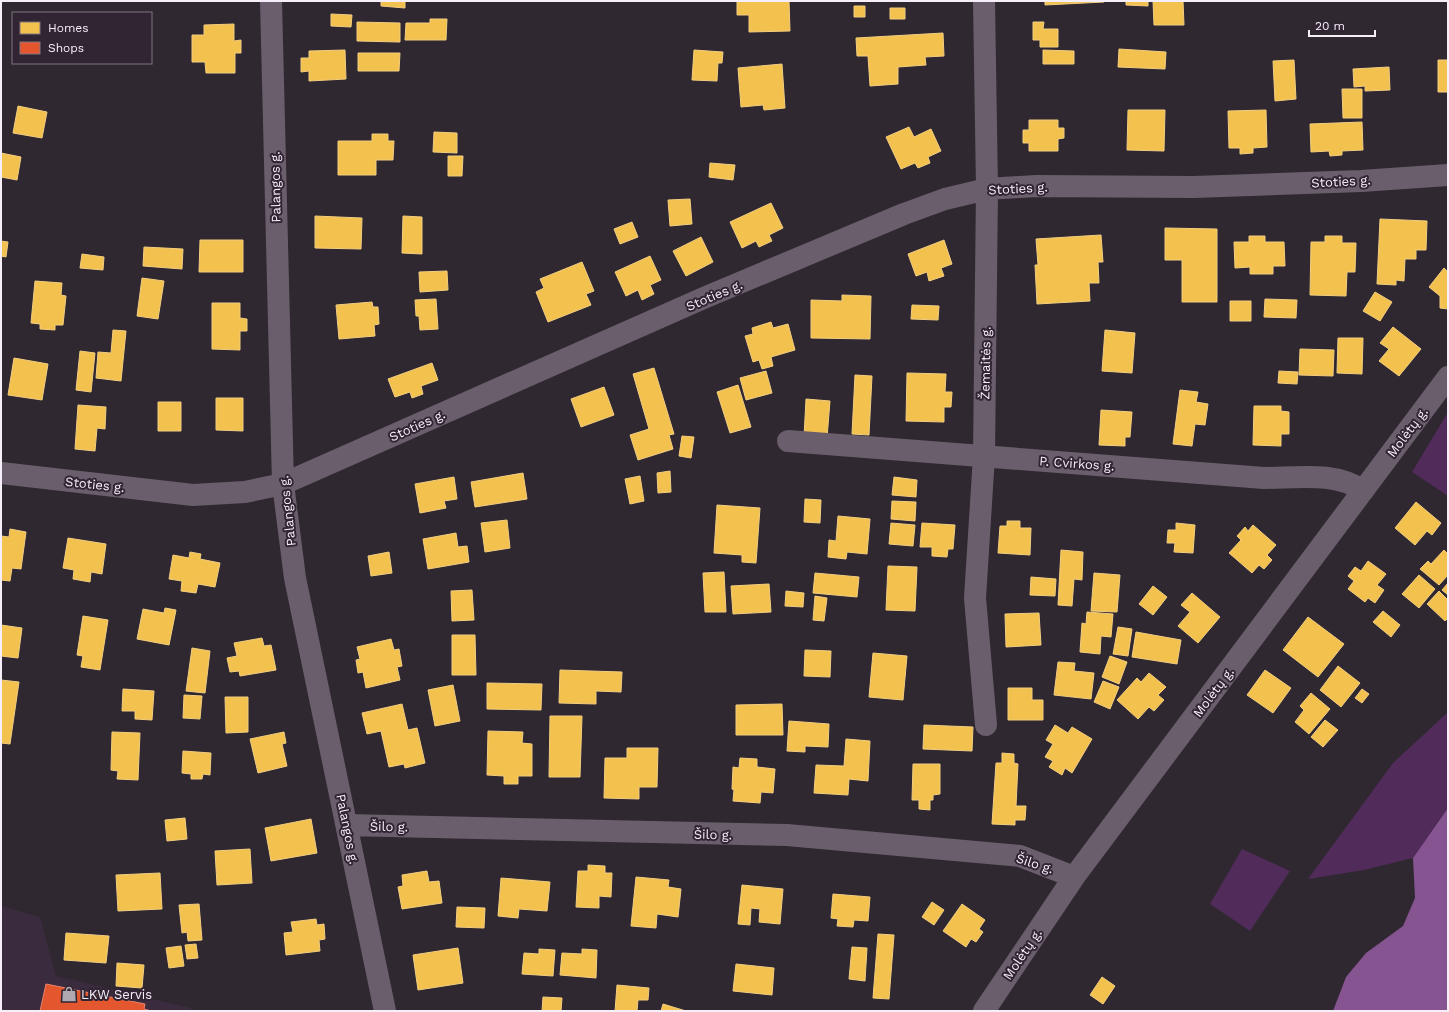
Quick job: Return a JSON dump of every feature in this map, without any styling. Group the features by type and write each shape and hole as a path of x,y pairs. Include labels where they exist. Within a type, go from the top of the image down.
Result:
{"street":[{"name":"Palangos g.","path":"271,1 283,484 295,578 385,1011"},
{"name":"Žemaitės g.","path":"984,1 987,189 984,456 975,598 986,725"},
{"name":"Stoties g.","path":"1,473 193,495 245,492 283,484 706,297 904,214 945,199 987,189 1036,186 1194,187 1361,181 1448,175"},
{"name":"Molėtų g.","path":"984,1011 1074,877 1448,377"},
{"name":"P. Cvirkos g.","path":"788,441 1089,463 1264,478 1342,479 1354,484 1363,491"},
{"name":"Šilo g.","path":"347,825 786,835 1020,856 1074,877"}],"shaded area":[{"path":"1448,412 1448,496 1412,472"},
{"path":"1448,712 1448,808 1413,858 1364,870 1308,879 1393,763"},
{"path":"1448,808 1448,1011 1333,1011 1346,977 1366,953 1403,926 1415,898 1413,858"},
{"path":"1242,849 1290,871 1250,931 1210,904"},
{"path":"1,906 40,917 56,976 191,1008 191,1011 1,1011"}],"building: Homes":[{"path":"381,1 405,1 405,8 381,6"},
{"path":"737,1 789,1 790,31 749,32 749,15 737,15"},
{"path":"1045,1 1104,1 1104,2 1045,5"},
{"path":"1126,1 1148,1 1148,6 1126,5"},
{"path":"1153,1 1183,1 1184,25 1154,25"},
{"path":"854,6 865,6 865,17 854,17"},
{"path":"890,8 905,8 905,19 890,19"},
{"path":"331,14 352,15 351,27 331,26"},
{"path":"430,19 447,19 446,40 405,40 406,23 430,23"},
{"path":"357,22 400,23 400,42 357,41"},
{"path":"1033,22 1044,22 1043,29 1058,29 1058,47 1040,47 1040,40 1033,40"},
{"path":"234,24 234,41 241,40 241,53 235,53 235,73 206,73 205,62 192,62 192,35 204,35 204,25"},
{"path":"943,33 944,56 925,57 926,65 898,67 898,84 870,86 868,56 857,56 856,38"},
{"path":"1119,49 1166,52 1165,69 1118,67"},
{"path":"345,50 346,79 309,81 309,71 301,72 301,58 309,58 309,51"},
{"path":"694,50 723,52 722,63 718,63 717,81 692,80"},
{"path":"1043,50 1074,51 1074,64 1043,64"},
{"path":"358,53 400,53 399,71 358,71"},
{"path":"1294,60 1296,99 1275,101 1273,61"},
{"path":"1438,60 1448,60 1448,92 1438,92"},
{"path":"782,64 785,108 764,110 763,105 741,107 738,68"},
{"path":"1389,67 1390,90 1365,91 1365,86 1354,87 1353,69"},
{"path":"1342,89 1362,89 1362,118 1343,118"},
{"path":"18,106 47,112 42,138 13,133"},
{"path":"1128,110 1165,110 1164,151 1127,150"},
{"path":"1266,110 1267,147 1253,148 1253,153 1240,154 1240,148 1229,148 1228,111"},
{"path":"1029,120 1058,120 1058,128 1064,128 1064,138 1058,139 1058,151 1029,151 1029,143 1023,143 1023,130 1029,130"},
{"path":"1362,122 1363,150 1342,151 1342,155 1330,156 1329,151 1311,152 1310,124"},
{"path":"909,127 914,137 931,129 941,151 928,157 930,163 918,168 915,163 901,169 886,137"},
{"path":"434,132 457,133 457,153 433,152"},
{"path":"372,134 388,134 388,141 394,141 393,160 376,160 376,175 338,175 338,141 372,141"},
{"path":"1,153 21,157 17,180 1,177"},
{"path":"448,156 463,156 462,176 448,176"},
{"path":"710,163 735,165 733,180 709,177"},
{"path":"690,199 692,224 670,226 668,200"},
{"path":"771,203 783,228 769,235 772,241 759,247 756,241 742,248 730,222"},
{"path":"315,216 362,218 361,249 315,248"},
{"path":"403,216 422,217 422,254 402,253"},
{"path":"1380,219 1427,221 1426,250 1416,250 1416,259 1405,259 1404,281 1396,280 1396,285 1377,284"},
{"path":"632,222 638,237 620,244 614,229"},
{"path":"1165,228 1217,229 1217,302 1182,302 1182,260 1165,260"},
{"path":"1101,235 1103,262 1098,262 1099,283 1089,283 1090,301 1037,304 1035,265 1038,265 1036,239"},
{"path":"1249,236 1265,236 1265,242 1284,242 1285,266 1273,266 1273,274 1250,274 1250,267 1235,268 1234,242 1249,242"},
{"path":"1325,236 1342,236 1342,243 1356,243 1355,272 1347,272 1346,296 1310,295 1311,242 1325,242"},
{"path":"701,237 713,262 686,276 673,251"},
{"path":"200,240 243,240 243,272 199,272"},
{"path":"944,240 952,264 941,268 944,276 929,281 927,272 916,276 908,254"},
{"path":"1,241 8,242 6,257 1,256"},
{"path":"144,247 183,249 182,269 143,266"},
{"path":"82,254 104,257 103,270 80,268"},
{"path":"650,256 661,280 650,285 654,294 642,300 638,290 626,296 615,272"},
{"path":"582,262 594,291 586,294 591,305 548,322 536,292 544,288 540,279"},
{"path":"1444,268 1448,272 1448,309 1440,308 1440,296 1429,287"},
{"path":"447,271 448,290 420,292 419,272"},
{"path":"142,278 164,281 158,319 137,316"},
{"path":"35,281 62,283 61,295 66,296 63,325 55,325 55,330 40,329 40,324 31,323"},
{"path":"1375,292 1392,302 1380,321 1363,311"},
{"path":"842,295 871,296 870,339 811,338 811,300 842,301"},
{"path":"436,299 438,329 420,330 419,316 416,316 415,300"},
{"path":"1265,299 1297,300 1296,318 1264,317"},
{"path":"1230,301 1251,301 1251,321 1230,321"},
{"path":"372,302 373,307 378,307 379,324 374,325 375,336 339,339 336,305"},
{"path":"212,303 240,303 240,318 247,319 247,331 240,331 240,350 212,349"},
{"path":"912,305 939,306 938,320 911,319"},
{"path":"771,322 773,328 788,324 795,350 771,357 773,366 762,369 759,360 753,362 745,336 753,334 752,328"},
{"path":"1393,327 1421,349 1399,376 1379,361 1389,349 1380,343"},
{"path":"113,330 126,331 121,381 96,378 98,352 111,353"},
{"path":"1105,330 1135,333 1132,373 1102,371"},
{"path":"1338,338 1363,338 1362,374 1337,373"},
{"path":"1300,349 1334,350 1333,376 1299,375"},
{"path":"80,351 95,353 91,392 76,390"},
{"path":"14,358 48,364 42,400 8,395"},
{"path":"432,363 438,380 421,386 423,394 412,398 410,392 395,397 388,379"},
{"path":"654,368 674,434 669,435 673,449 638,460 630,435 649,429 633,374"},
{"path":"766,371 772,393 746,400 740,378"},
{"path":"1279,371 1298,372 1297,384 1278,383"},
{"path":"907,373 946,374 945,392 952,392 951,407 944,407 944,422 906,421"},
{"path":"855,375 872,376 869,435 852,434"},
{"path":"738,385 751,427 730,433 717,392"},
{"path":"604,387 614,415 581,427 571,399"},
{"path":"1180,390 1198,392 1196,402 1208,404 1205,425 1195,424 1192,446 1173,444"},
{"path":"216,398 243,398 243,431 216,430"},
{"path":"806,399 830,401 827,438 804,437"},
{"path":"158,402 181,402 181,431 158,431"},
{"path":"78,405 106,407 105,429 97,428 95,451 75,449"},
{"path":"1254,406 1281,406 1281,411 1289,412 1289,434 1281,434 1281,446 1253,445"},
{"path":"1101,410 1132,412 1130,437 1125,437 1125,446 1099,445"},
{"path":"682,436 694,437 691,458 679,456"},
{"path":"670,471 671,492 658,493 657,473"},
{"path":"523,473 527,499 475,507 471,482"},
{"path":"640,476 644,501 630,504 625,479"},
{"path":"454,477 457,499 444,501 446,508 420,513 415,484"},
{"path":"894,477 917,480 916,497 892,495"},
{"path":"805,499 821,500 820,523 804,522"},
{"path":"892,501 916,502 915,521 891,519"},
{"path":"1416,502 1441,523 1432,535 1427,531 1415,545 1395,528"},
{"path":"717,505 760,508 756,563 742,562 742,555 714,553"},
{"path":"838,516 870,519 867,554 847,552 846,559 828,557 829,540 836,541"},
{"path":"507,520 510,548 485,552 481,523"},
{"path":"1007,521 1020,521 1020,528 1031,528 1030,555 998,553 1000,526 1007,526"},
{"path":"891,523 915,525 913,546 889,544"},
{"path":"922,523 955,525 953,549 948,549 947,557 932,556 932,547 920,547"},
{"path":"1176,523 1195,525 1193,553 1174,552 1175,543 1167,543 1168,530 1176,530"},
{"path":"1253,525 1276,545 1267,555 1272,560 1264,569 1259,565 1252,573 1229,553 1241,540 1237,536 1245,527 1248,531"},
{"path":"10,529 26,532 21,569 12,568 10,581 1,580 1,536 9,537"},
{"path":"456,533 458,547 467,546 469,562 428,569 423,539"},
{"path":"68,538 106,544 102,574 91,572 90,582 73,579 74,570 63,568"},
{"path":"1061,550 1083,552 1082,580 1074,579 1072,606 1058,605"},
{"path":"1444,550 1448,554 1448,575 1439,585 1420,569 1428,561 1431,564"},
{"path":"190,552 201,554 200,559 220,563 215,587 198,584 196,593 181,591 182,581 169,579 173,555 189,558"},
{"path":"389,552 392,573 371,576 368,556"},
{"path":"1368,561 1386,574 1377,585 1384,590 1375,603 1368,598 1365,602 1348,589 1354,581 1348,576 1355,567 1361,571"},
{"path":"888,566 917,567 915,611 886,610"},
{"path":"724,572 726,612 705,612 703,573"},
{"path":"815,573 859,577 857,597 813,593"},
{"path":"1094,573 1120,575 1117,612 1091,611"},
{"path":"1419,575 1435,589 1419,608 1402,594"},
{"path":"1031,577 1056,579 1055,596 1030,595"},
{"path":"1448,583 1448,595 1442,590"},
{"path":"769,584 771,612 733,614 731,586"},
{"path":"1153,586 1167,597 1153,615 1139,604"},
{"path":"472,590 474,620 452,621 451,591"},
{"path":"786,591 804,593 803,607 785,606"},
{"path":"1439,591 1448,600 1448,618 1445,621 1427,604"},
{"path":"1192,593 1220,617 1198,643 1178,626 1190,612 1181,605"},
{"path":"815,596 827,598 824,621 813,620"},
{"path":"165,608 176,610 169,645 137,639 143,609 164,613"},
{"path":"1383,611 1400,625 1391,637 1373,622"},
{"path":"1087,612 1113,614 1111,637 1101,636 1100,654 1080,652 1082,623 1086,624"},
{"path":"1039,613 1041,645 1006,647 1005,614"},
{"path":"83,616 108,620 100,670 81,667 83,656 77,655"},
{"path":"1308,617 1344,644 1318,677 1283,650"},
{"path":"1,625 22,628 18,658 1,656"},
{"path":"1118,627 1132,629 1128,656 1113,654"},
{"path":"1136,632 1181,640 1177,664 1132,657"},
{"path":"452,635 475,635 476,675 452,675"},
{"path":"262,638 264,646 271,645 276,670 240,676 239,671 230,672 227,658 237,656 234,643"},
{"path":"391,639 394,650 399,649 402,666 397,667 400,680 366,688 363,672 358,673 356,660 360,659 357,647"},
{"path":"192,648 210,651 205,693 186,691"},
{"path":"805,650 831,651 830,677 804,676"},
{"path":"873,653 907,656 903,700 869,697"},
{"path":"1110,656 1127,662 1119,684 1102,677"},
{"path":"1058,662 1075,663 1074,671 1094,673 1091,699 1054,695"},
{"path":"1338,666 1360,683 1341,707 1320,690"},
{"path":"560,670 622,672 621,692 596,691 596,704 559,703"},
{"path":"1265,670 1291,688 1273,713 1247,695"},
{"path":"1149,673 1166,687 1158,695 1164,700 1154,711 1149,707 1138,719 1117,700 1137,678 1141,682"},
{"path":"1,680 19,682 10,744 1,743"},
{"path":"1103,681 1119,687 1110,709 1094,702"},
{"path":"487,683 542,684 541,710 487,709"},
{"path":"453,685 460,721 435,726 428,690"},
{"path":"1008,688 1032,688 1032,700 1043,700 1043,720 1008,720"},
{"path":"123,689 154,691 152,720 135,719 135,711 122,711"},
{"path":"1362,689 1369,694 1362,703 1355,698"},
{"path":"1311,693 1330,709 1309,734 1295,722 1304,710 1300,706"},
{"path":"184,695 202,696 200,719 183,718"},
{"path":"225,697 248,697 248,732 226,733"},
{"path":"402,704 408,730 417,728 425,763 405,768 404,764 389,767 381,731 367,734 362,713"},
{"path":"782,704 783,735 736,735 736,705"},
{"path":"550,716 582,716 580,777 549,777"},
{"path":"1325,720 1338,730 1323,747 1311,737"},
{"path":"789,721 829,724 828,747 805,746 805,752 787,751"},
{"path":"924,725 973,727 972,751 923,749"},
{"path":"1055,725 1068,733 1072,727 1092,739 1072,773 1065,768 1062,775 1049,767 1053,761 1045,757 1053,744 1046,740"},
{"path":"488,731 523,732 522,743 532,744 532,776 518,776 518,784 504,784 504,776 487,775"},
{"path":"112,732 140,733 138,780 117,779 118,771 111,770"},
{"path":"284,732 286,743 282,744 287,766 258,773 250,739"},
{"path":"846,739 870,741 868,781 849,779 848,795 814,793 816,765 844,766"},
{"path":"627,748 658,748 657,787 639,787 639,799 604,798 605,758 627,758"},
{"path":"183,751 211,753 210,775 203,774 202,779 191,779 191,774 182,773"},
{"path":"1002,753 1014,754 1014,763 1018,764 1016,806 1026,806 1025,820 1015,820 1015,825 992,824 996,763 1002,763"},
{"path":"740,758 757,759 757,767 775,769 773,793 761,792 760,803 733,801 733,767 739,768"},
{"path":"913,764 940,764 940,794 933,795 933,800 930,800 930,810 919,809 919,800 912,800"},
{"path":"185,818 187,839 167,841 165,820"},
{"path":"311,819 317,853 271,861 265,828"},
{"path":"250,849 252,883 217,885 215,851"},
{"path":"588,865 605,866 605,873 612,873 611,897 599,896 599,908 576,907 578,871 588,871"},
{"path":"427,871 429,882 439,881 442,903 402,909 398,887 403,886 402,875"},
{"path":"160,873 162,909 118,911 116,875"},
{"path":"636,877 669,880 668,887 681,889 678,917 657,914 656,928 631,926"},
{"path":"501,878 550,882 547,911 519,909 518,918 498,916"},
{"path":"742,885 783,889 780,924 759,922 760,909 751,908 750,925 738,924"},
{"path":"833,894 870,897 868,921 854,920 853,927 837,926 838,919 831,918"},
{"path":"932,902 944,910 934,925 922,917"},
{"path":"199,904 202,940 188,941 187,932 182,933 179,905"},
{"path":"962,904 985,920 979,929 983,932 976,942 971,939 966,947 943,931"},
{"path":"457,907 485,908 484,928 456,927"},
{"path":"316,919 317,925 324,924 325,939 319,940 320,951 286,955 284,933 293,932 291,922"},
{"path":"66,933 109,936 106,963 64,960"},
{"path":"878,934 894,935 889,999 873,998"},
{"path":"196,944 198,958 187,959 185,945"},
{"path":"181,946 184,966 169,968 166,948"},
{"path":"852,947 867,948 865,981 849,979"},
{"path":"458,948 463,983 418,990 413,955"},
{"path":"539,949 555,950 553,976 522,974 524,953 539,954"},
{"path":"582,949 597,950 596,978 560,975 562,953 582,954"},
{"path":"117,963 144,965 142,988 116,986"},
{"path":"736,964 774,968 772,995 733,991"},
{"path":"1102,977 1115,986 1103,1004 1090,995"},
{"path":"617,985 649,988 648,1000 638,1000 637,1011 615,1011"},
{"path":"543,997 562,998 561,1011 542,1011"},
{"path":"663,1004 686,1011 661,1011"}],"building: Shops":[{"name":"LKW Servis","path":"46,984 145,1004 144,1009 151,1011 40,1011"}],"place":[{"name":"LKW Servis","path":"69,994"}]}
